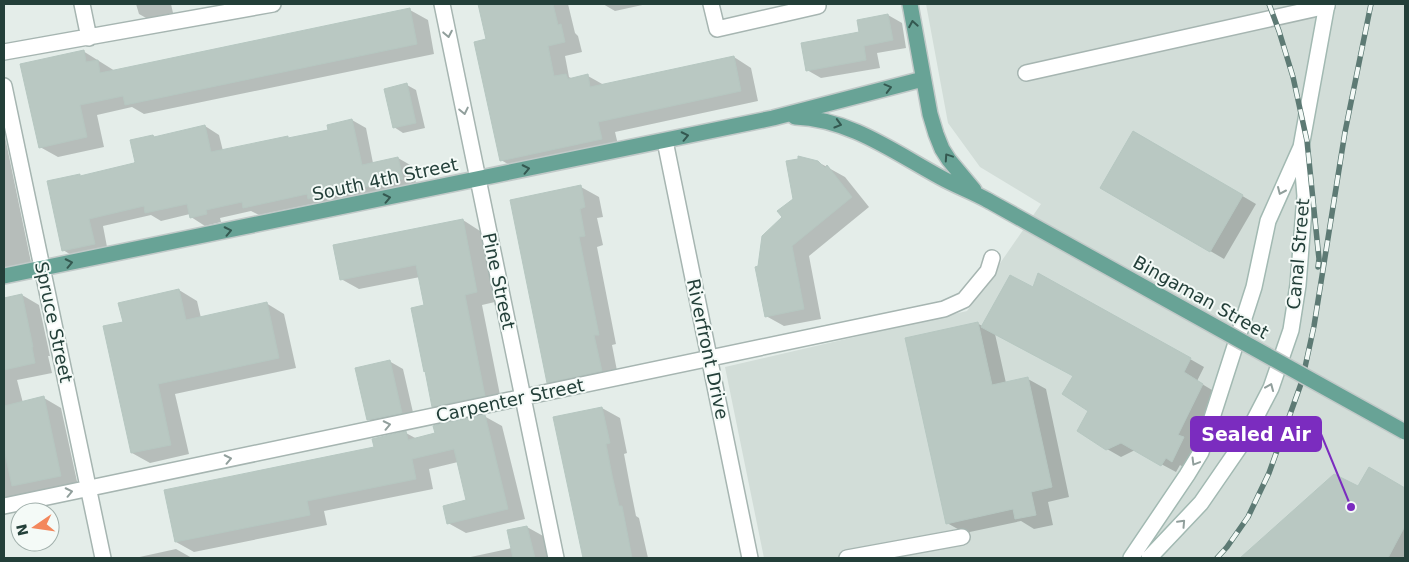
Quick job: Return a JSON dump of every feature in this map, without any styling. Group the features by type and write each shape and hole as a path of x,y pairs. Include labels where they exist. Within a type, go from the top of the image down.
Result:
{"main road":[{"path":"910,4 930,114 942,149 949,160 984,198"},
{"name":"South 4th Street","path":"4,276 773,118 923,79"},
{"name":"South 4th Street","path":"773,118 786,116 808,117 846,126 875,140 943,179 984,198"},
{"name":"Bingaman Street","path":"984,198 1405,432"}],"street":[{"path":"82,4 89,38"},
{"path":"4,52 273,4"},
{"name":"Pine Street","path":"442,4 556,558"},
{"path":"711,4 718,29 818,5"},
{"path":"1026,73 1327,5"},
{"name":"Canal Street","path":"1131,558 1201,452 1254,287 1268,222 1301,146 1327,5"},
{"name":"Spruce Street","path":"4,86 103,558"},
{"name":"Riverfront Drive","path":"665,141 750,558"},
{"name":"Canal Street","path":"1148,558 1201,502 1243,442 1271,388 1291,330 1298,285 1305,196 1301,146"},
{"name":"Carpenter Street","path":"4,506 944,309 964,300 988,270 992,258"},
{"path":"847,558 962,537"}],"shaded area":[{"path":"926,4 1405,4 1405,558 764,558 725,367 967,311 1041,204 980,167 948,123"}],"building":[{"path":"478,4 553,4 558,25 561,24 565,42 548,46 554,76 566,74 568,79 588,74 590,87 734,56 741,91 598,122 602,139 500,161 474,42 486,39"},
{"path":"410,8 417,44 125,105 123,96 80,105 87,137 39,148 20,64 84,50 86,62 98,60 100,73"},
{"path":"888,14 893,40 864,46 866,60 806,71 801,43 859,32 857,20"},
{"path":"407,83 416,123 393,128 384,89"},
{"path":"352,119 362,165 398,157 403,179 308,199 307,194 243,208 242,202 206,210 207,214 190,218 187,204 145,213 144,206 89,219 95,244 62,251 47,181 80,174 80,176 134,163 130,140 153,135 154,137 205,125 211,152 328,130 327,125"},
{"path":"1133,131 1243,195 1210,252 1100,188"},
{"path":"798,156 818,161 825,168 827,165 852,197 792,246 804,309 765,317 755,267 758,266 762,236 782,217 777,211 793,199 786,161 798,159"},
{"path":"581,185 585,207 580,209 585,236 579,237 599,335 594,335 602,371 547,383 510,200"},
{"path":"463,219 477,292 465,295 485,396 432,407 411,308 424,305 416,265 340,280 333,245"},
{"path":"1038,273 1191,358 1184,372 1203,384 1178,435 1184,437 1172,462 1166,458 1161,466 1121,443 1106,450 1077,431 1088,411 1062,394 1073,376 981,327 1010,275 1033,287"},
{"path":"179,289 186,320 267,302 279,358 158,384 171,445 131,453 103,326 123,322 118,303"},
{"path":"22,294 35,363 4,370 4,298"},
{"path":"978,322 992,385 1028,377 1052,487 1031,492 1036,515 1015,519 1013,509 946,524 905,338"},
{"path":"390,360 402,413 367,420 355,368"},
{"path":"44,396 61,476 12,486 4,449 4,406"},
{"path":"602,407 610,443 606,444 612,475 619,506 622,506 632,558 583,558 553,417"},
{"path":"485,415 508,509 447,524 443,506 466,500 454,449 412,459 416,479 307,501 310,515 175,542 164,490 374,447 372,439 406,431 408,440 435,433 433,426 436,425"},
{"path":"1369,467 1405,488 1405,526 1388,558 1240,558 1334,474 1358,486"},
{"path":"527,526 535,558 513,558 507,530"}],"railway":[{"path":"1269,4 1293,77 1307,141 1319,259 1318,267"},
{"path":"1217,558 1248,517 1269,473 1302,381 1314,326 1345,132 1371,4"}],"place":[{"name":"Sealed Air","path":"1351,507"}]}
